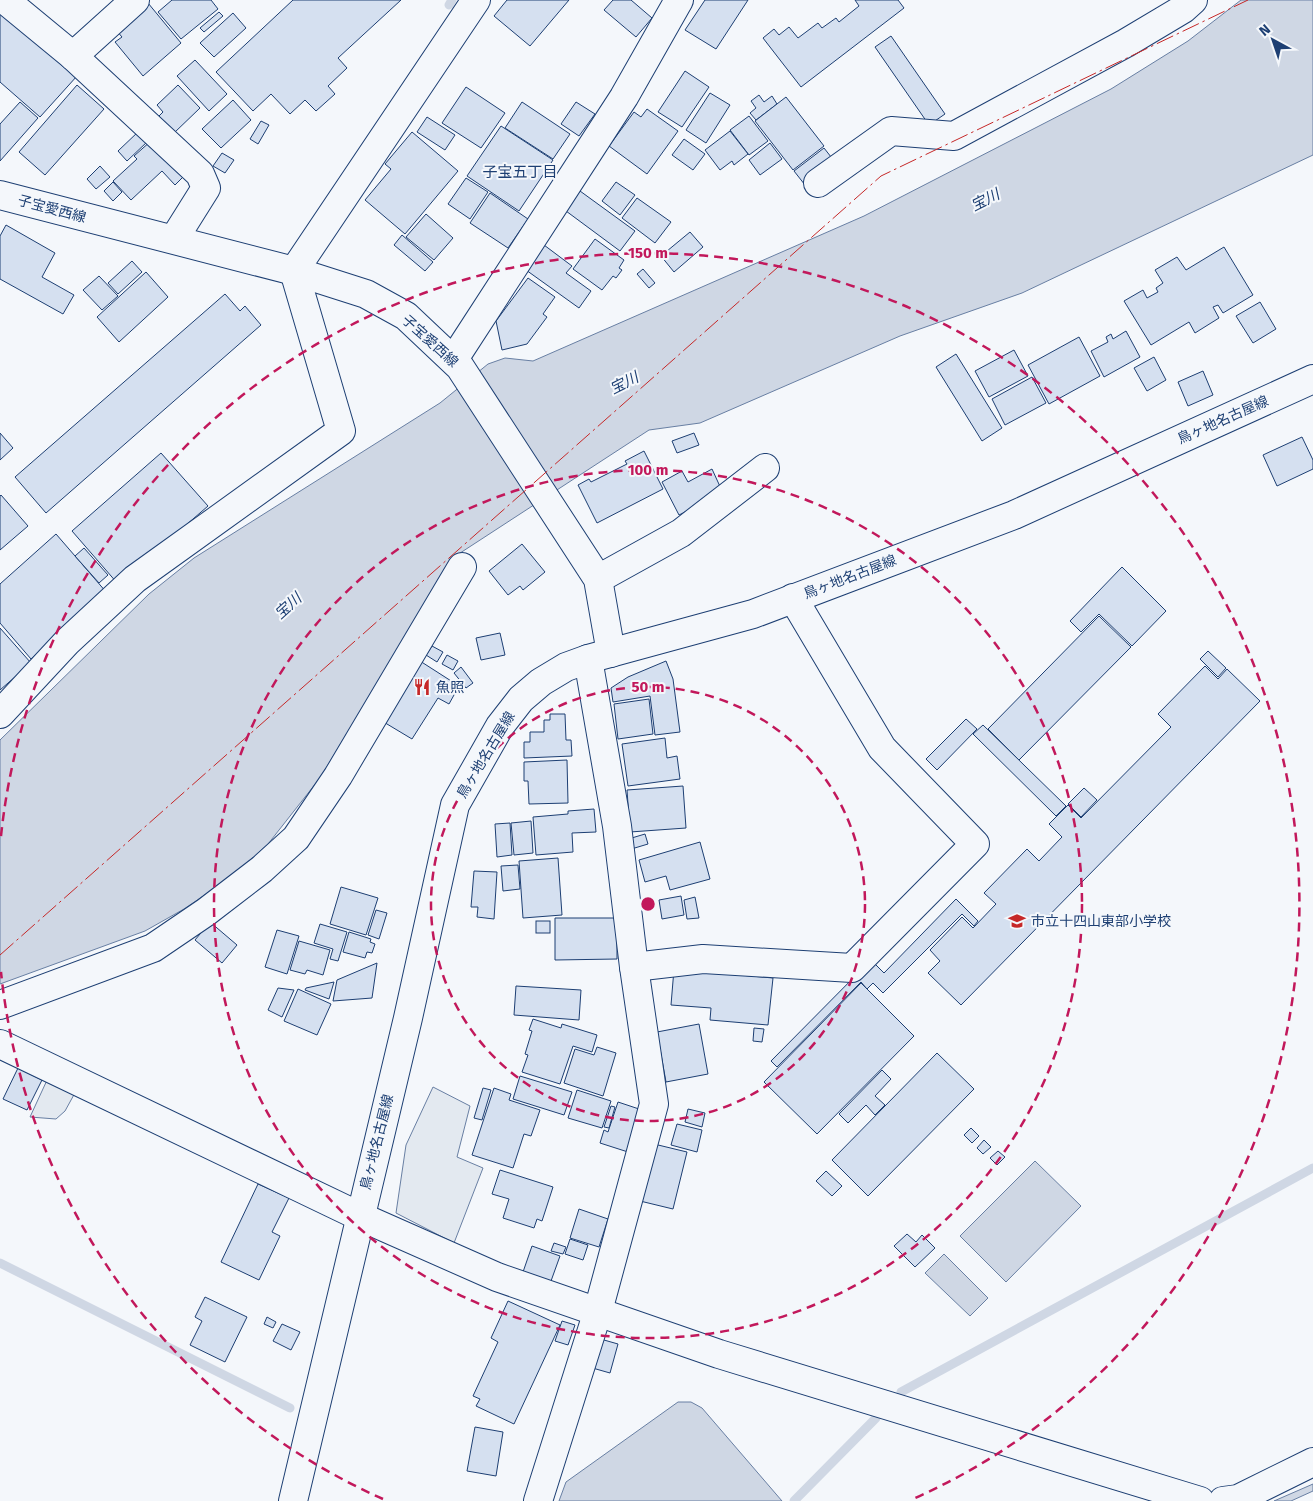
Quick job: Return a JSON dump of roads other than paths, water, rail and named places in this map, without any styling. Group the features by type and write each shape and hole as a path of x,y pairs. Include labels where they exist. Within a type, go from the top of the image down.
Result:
{"street":[{"path":"5,0 73,56 200,174 206,188 174,239"},
{"path":"73,56 136,0"},
{"path":"0,714 67,642 135,579 341,431 294,271 476,0"},
{"path":"457,363 624,97 679,0"},
{"path":"818,184 891,131 954,136 1126,43 1183,9 1193,0"},
{"name":"子宝愛西線","path":"0,195 294,271 366,294 406,316 457,363 598,579 600,656 617,826 634,967 654,1104 598,1310 538,1501"},
{"name":"鳥ヶ地名古屋線","path":"294,1501 359,1216 408,1018 456,805 500,726 521,699 541,682 566,667 752,614 1014,515 1313,379"},
{"path":"598,579 681,533 765,468"},
{"path":"0,1005 153,948 206,912 262,869 296,838 338,776 462,567"},
{"path":"634,967 702,959 852,968 975,844 882,748 793,598"},
{"path":"0,1044 359,1216 497,1277 598,1310 720,1354 1200,1501"},
{"path":"1222,1501 1238,1499 1313,1462"}],"water":[{"name":"宝川","path":"1241,0 1313,0 1313,155 1022,293 900,336 700,423 649,430 454,557 320,778 268,844 230,878 184,909 145,931 0,984 0,740 149,594 194,558 440,403 488,364 505,358 533,361 864,216 1111,89 1188,41"},
{"path":"1035,1161 1081,1206 1006,1282 960,1236"},
{"path":"944,1254 988,1298 970,1316 925,1273"},
{"path":"678,1402 691,1402 702,1408 782,1501 559,1501 566,1482"},
{"path":"1313,1484 1313,1491 1291,1501 1274,1501"}],"waterway":[{"path":"449,5 452,0"},
{"path":"901,1392 1313,1168"},
{"path":"0,1263 290,1408"},
{"path":"794,1501 876,1418"}],"place":[{"name":"魚照","path":"422,687"},
{"name":"市立十四山東部小学校","path":"1017,921"}],"district":[{"name":"子宝五丁目","path":"520,172"}]}
